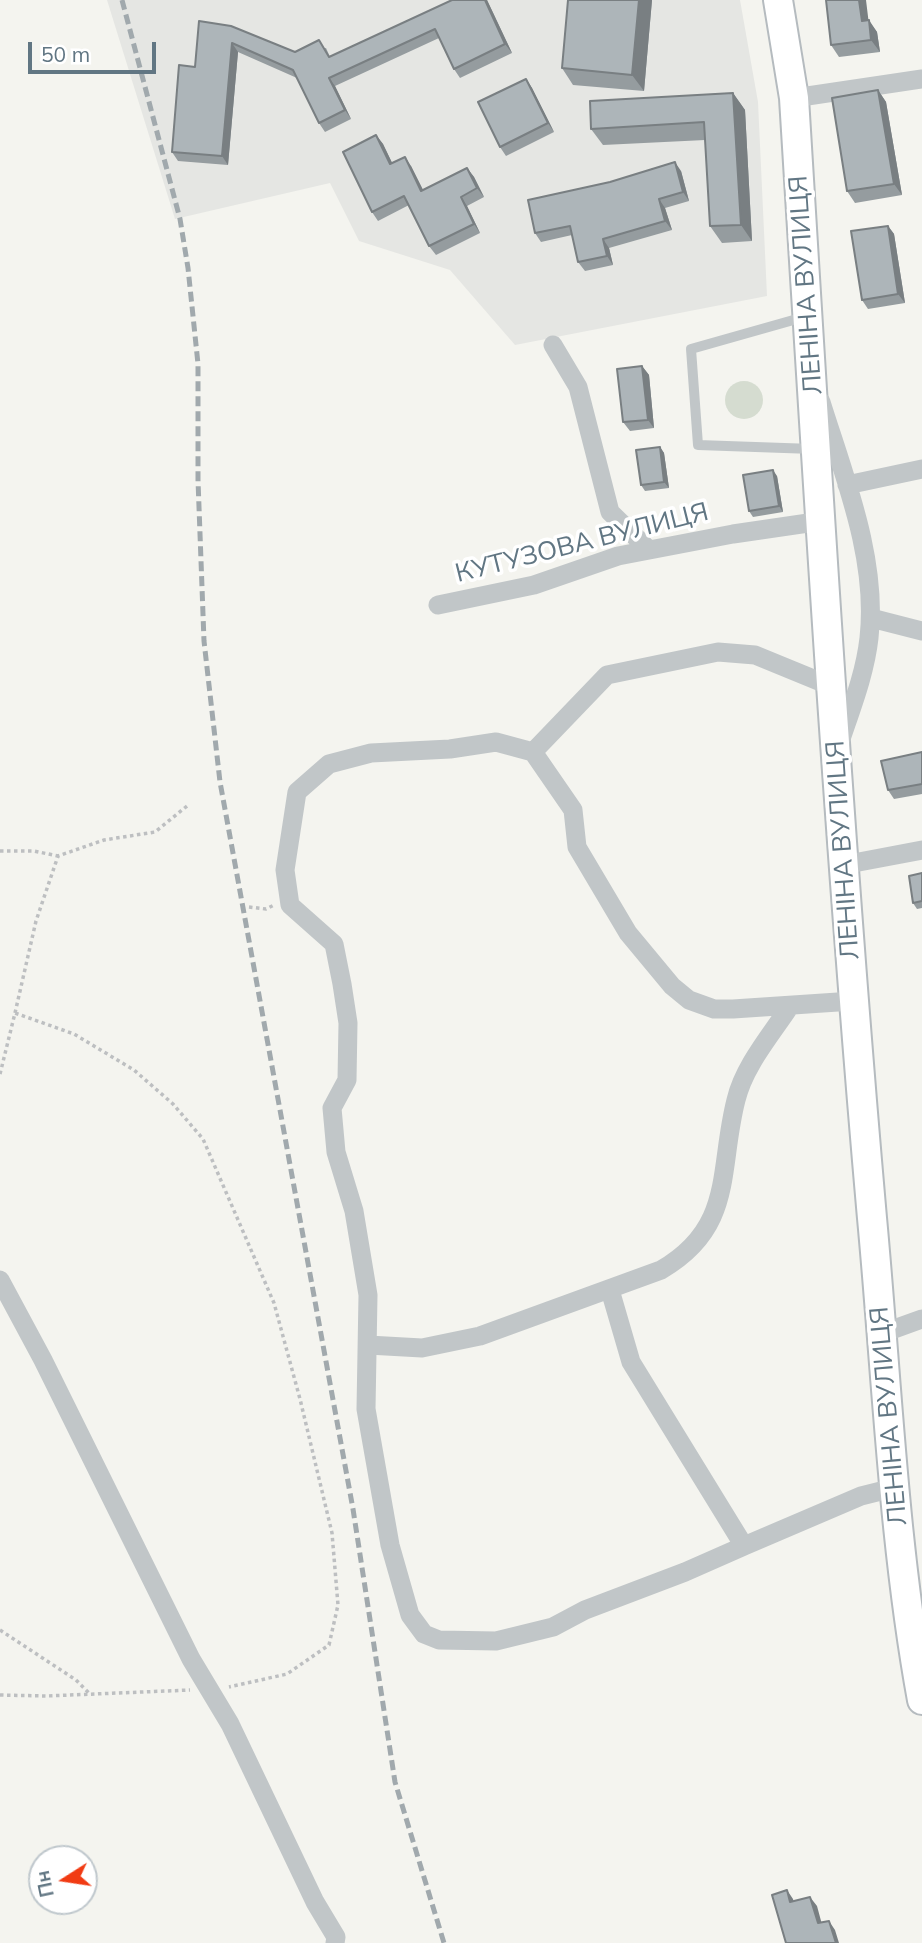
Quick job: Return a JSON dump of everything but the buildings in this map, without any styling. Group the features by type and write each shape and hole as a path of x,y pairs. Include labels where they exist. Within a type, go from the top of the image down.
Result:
{"main road":[{"name":"ЛЕНІНА ВУЛИЦЯ","path":"778,0 794,98 843,864 883,1333 893,1488 922,1700"}],"street":[{"path":"794,98 922,79"},
{"path":"553,345 578,387 610,512 649,550"},
{"path":"812,374 847,485 864,557 870,618 866,659 836,753"},
{"path":"847,485 922,470"},
{"name":"КУТУЗОВА ВУЛИЦЯ","path":"438,605 534,585 618,556 822,521"},
{"path":"870,618 922,631"},
{"path":"533,752 607,675 718,652 755,655 833,687"},
{"path":"853,1000 713,1009 690,1000 672,986 628,933 601,891 577,847 573,810 533,752 496,742 450,749 372,753 329,764 297,792 285,870 290,905 334,944 348,1023 347,1080 332,1108 336,1152 360,1241 368,1295 366,1409 390,1545 410,1615 424,1634 439,1640 496,1642 553,1627 585,1610 685,1572 861,1496 893,1488"},
{"path":"843,864 922,850"},
{"path":"368,1345 422,1348 453,1343 514,1326 552,1309 610,1290 681,1258 708,1226 726,1171 736,1099 748,1072 790,1006"},
{"path":"0,1280 43,1360 191,1659 230,1724 315,1902 336,1937 335,1943"},
{"path":"610,1290 631,1362 744,1546"},
{"path":"883,1333 922,1319"}],"lane":[{"path":"808,316 691,349 698,445 816,449"}],"path":[{"path":"0,851 34,850 58,856 104,840 155,832 187,806"},
{"path":"0,1074 36,920 58,856"},
{"path":"249,907 265,909 289,897"},
{"path":"0,1695 209,1689 240,1686 287,1674 330,1645 338,1605 332,1533 274,1303 225,1184 203,1139 173,1104 134,1070 74,1034 15,1013"},
{"path":"0,1630 76,1679 89,1693"}],"shaded area":[{"path":"107,0 740,0 758,102 767,296 515,345 450,270 359,241 330,183 175,219"},
{"path":"744,381 757,387 763,400 757,413 744,419 731,413 725,400 731,387"}],"railway":[{"path":"122,0 180,219 188,268 198,364 198,480 204,641 220,782 353,1509 395,1782 444,1943"}]}
